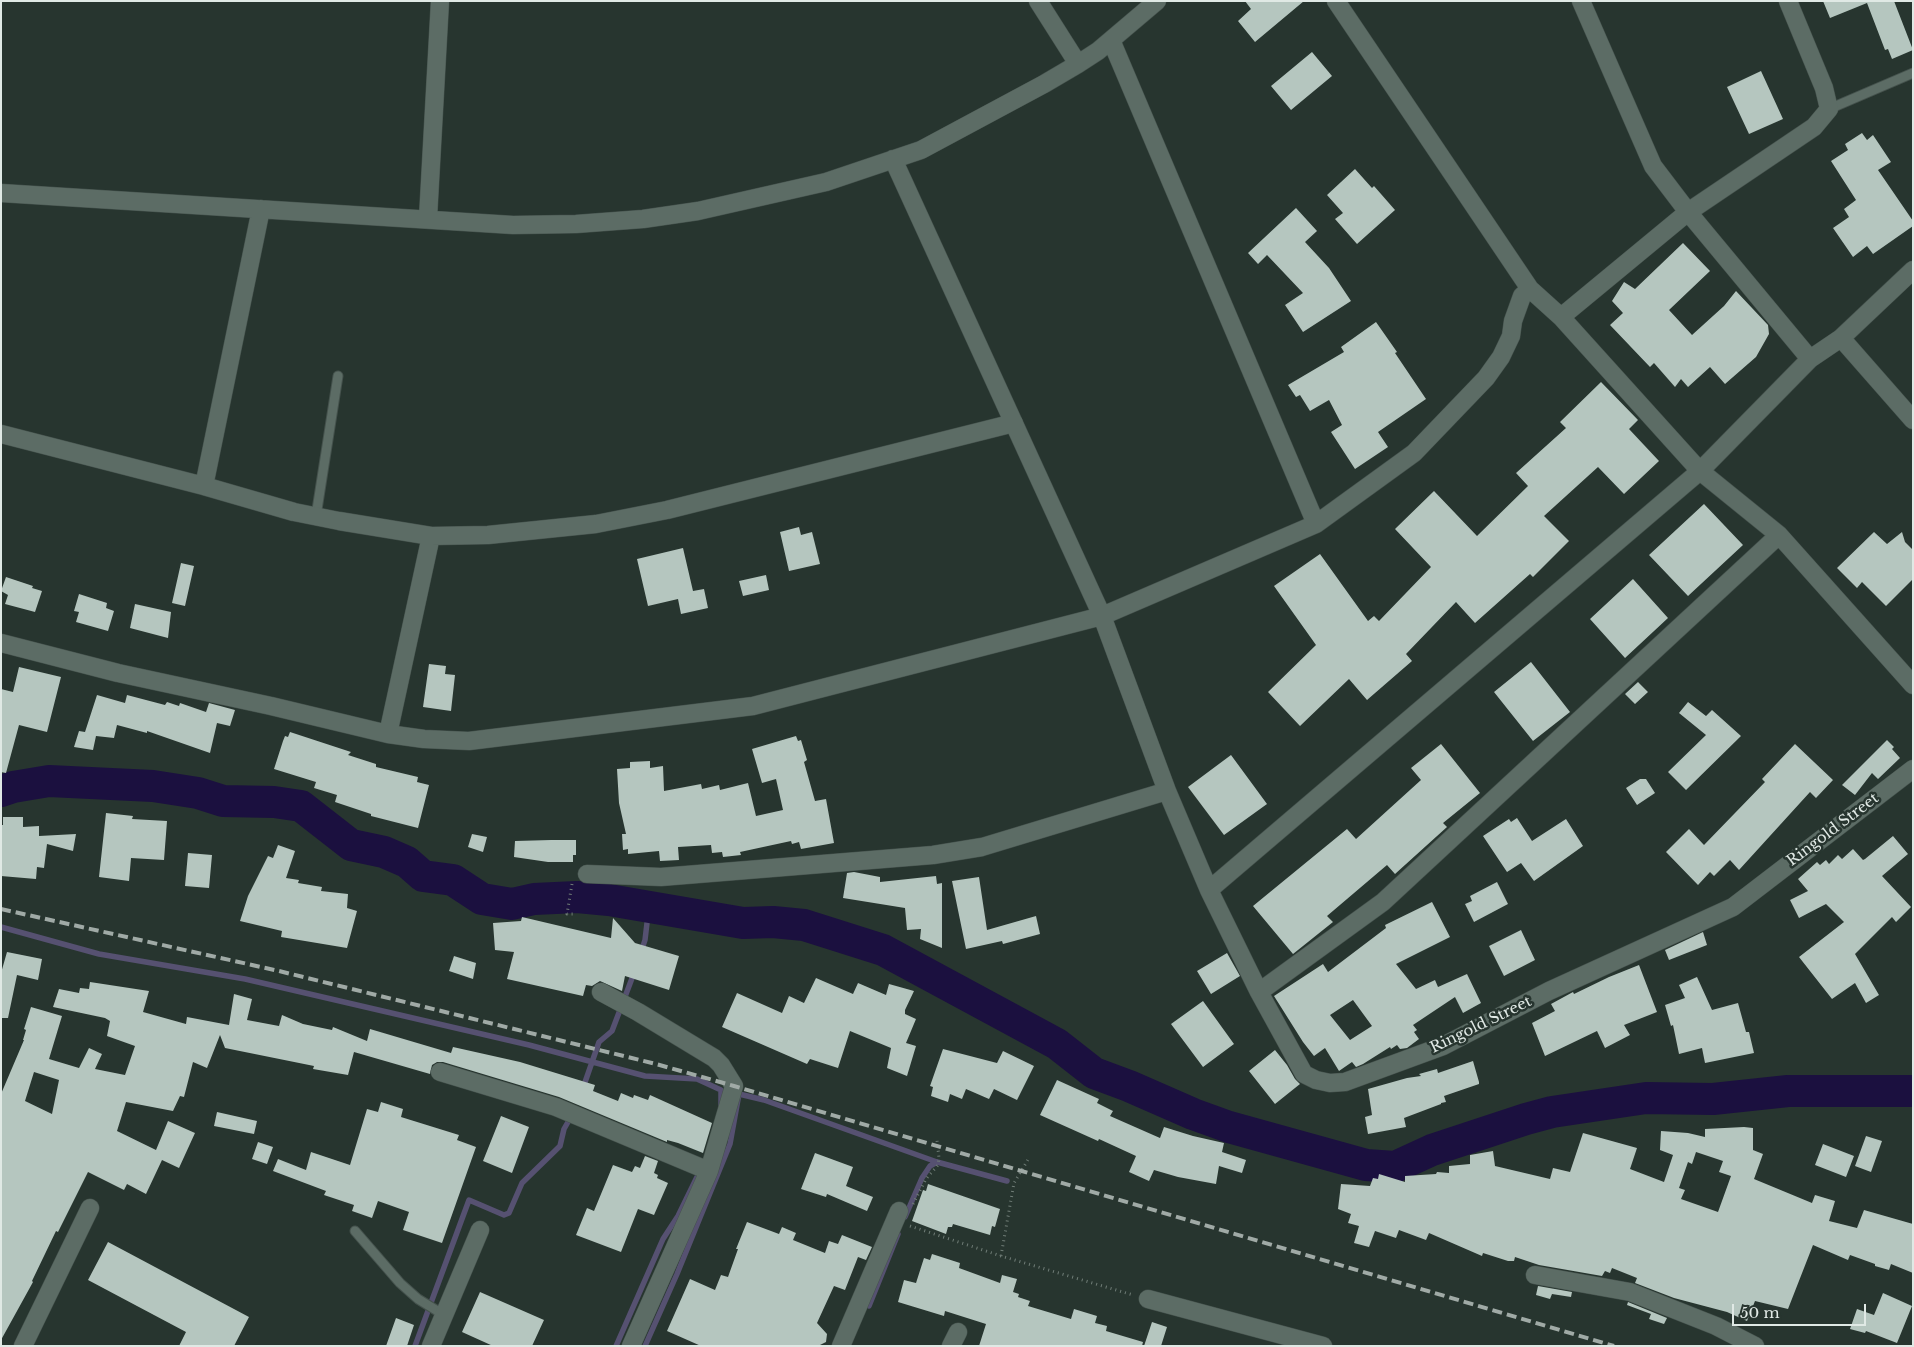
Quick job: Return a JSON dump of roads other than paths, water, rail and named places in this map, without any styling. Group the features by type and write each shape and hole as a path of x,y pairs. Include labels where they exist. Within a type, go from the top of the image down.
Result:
{"street":[{"path":"428,218 440,1"},
{"path":"1038,1 1078,64"},
{"path":"1,192 428,218 513,225 576,224 643,219 698,211 826,182 921,150 1078,64 1111,40 1157,1"},
{"path":"1336,1 1530,289 1561,317 1700,470 1779,535 1913,685"},
{"path":"1581,1 1653,166 1688,212 1810,359"},
{"path":"1561,317 1688,212 1814,127 1829,109 1824,88 1788,1"},
{"path":"1111,40 1316,524"},
{"name":"Ringold Street","path":"892,159 1102,616 1167,791 1210,890 1259,992 1304,1074 1316,1080 1330,1083 1345,1082 1443,1046 1550,991 1733,907 1913,770"},
{"path":"204,486 261,208"},
{"path":"1210,890 1700,470 1810,359 1841,338 1913,270"},
{"path":"1,643 118,673 271,706 388,734 424,739 469,741 753,706 1102,616 1316,524 1414,453 1486,378 1501,357 1511,336 1513,321 1522,296 1530,289"},
{"path":"1841,338 1913,420"},
{"path":"1,434 204,486 294,512 431,536 488,535 596,524 667,510 1014,423"},
{"path":"1259,992 1383,902 1779,535"},
{"path":"388,734 431,536"},
{"path":"587,874 661,877 933,855 982,847 1167,791"},
{"path":"600,992 638,1012 714,1058 722,1065 734,1086 709,1171 631,1346"},
{"path":"440,1072 556,1107 709,1171"},
{"path":"23,1346 90,1208"},
{"path":"840,1346 905,1215"},
{"path":"431,1346 480,1230"},
{"path":"1535,1275 1630,1292 1716,1326 1755,1346"},
{"path":"1148,1299 1323,1346"}],"lane":[{"path":"1829,109 1913,73"},
{"path":"316,516 338,376"},
{"path":"355,1231 400,1283 418,1299 444,1315"}],"waterway":[{"path":"1,791 49,781 153,786 198,793 223,801 274,802 301,806 351,845 384,852 407,862 423,876 453,880 482,899 512,904 534,899 577,897 609,900 743,923 773,922 804,925 883,950 1057,1044 1094,1073 1229,1127 1366,1165 1395,1167 1432,1150 1526,1119 1552,1112 1646,1098 1713,1099 1788,1091 1913,1091"},
{"path":"641,952 645,940 649,906"},
{"path":"1,927 99,954 245,979 529,1045 645,1076 697,1079 721,1090 721,1105"},
{"path":"583,1088 599,1042 612,1031 634,973"},
{"path":"645,1346 677,1274 730,1144 739,1094 764,1100 937,1162 1007,1181"},
{"path":"415,1346 469,1200 504,1215 509,1213 522,1183 560,1146 564,1129 572,1115"},
{"path":"905,1217 922,1178 930,1166 937,1162"},
{"path":"616,1346 663,1239 678,1216 697,1177"},
{"path":"869,1306 898,1234"}],"railway":[{"path":"1,909 279,971 656,1064 1614,1346"}]}
